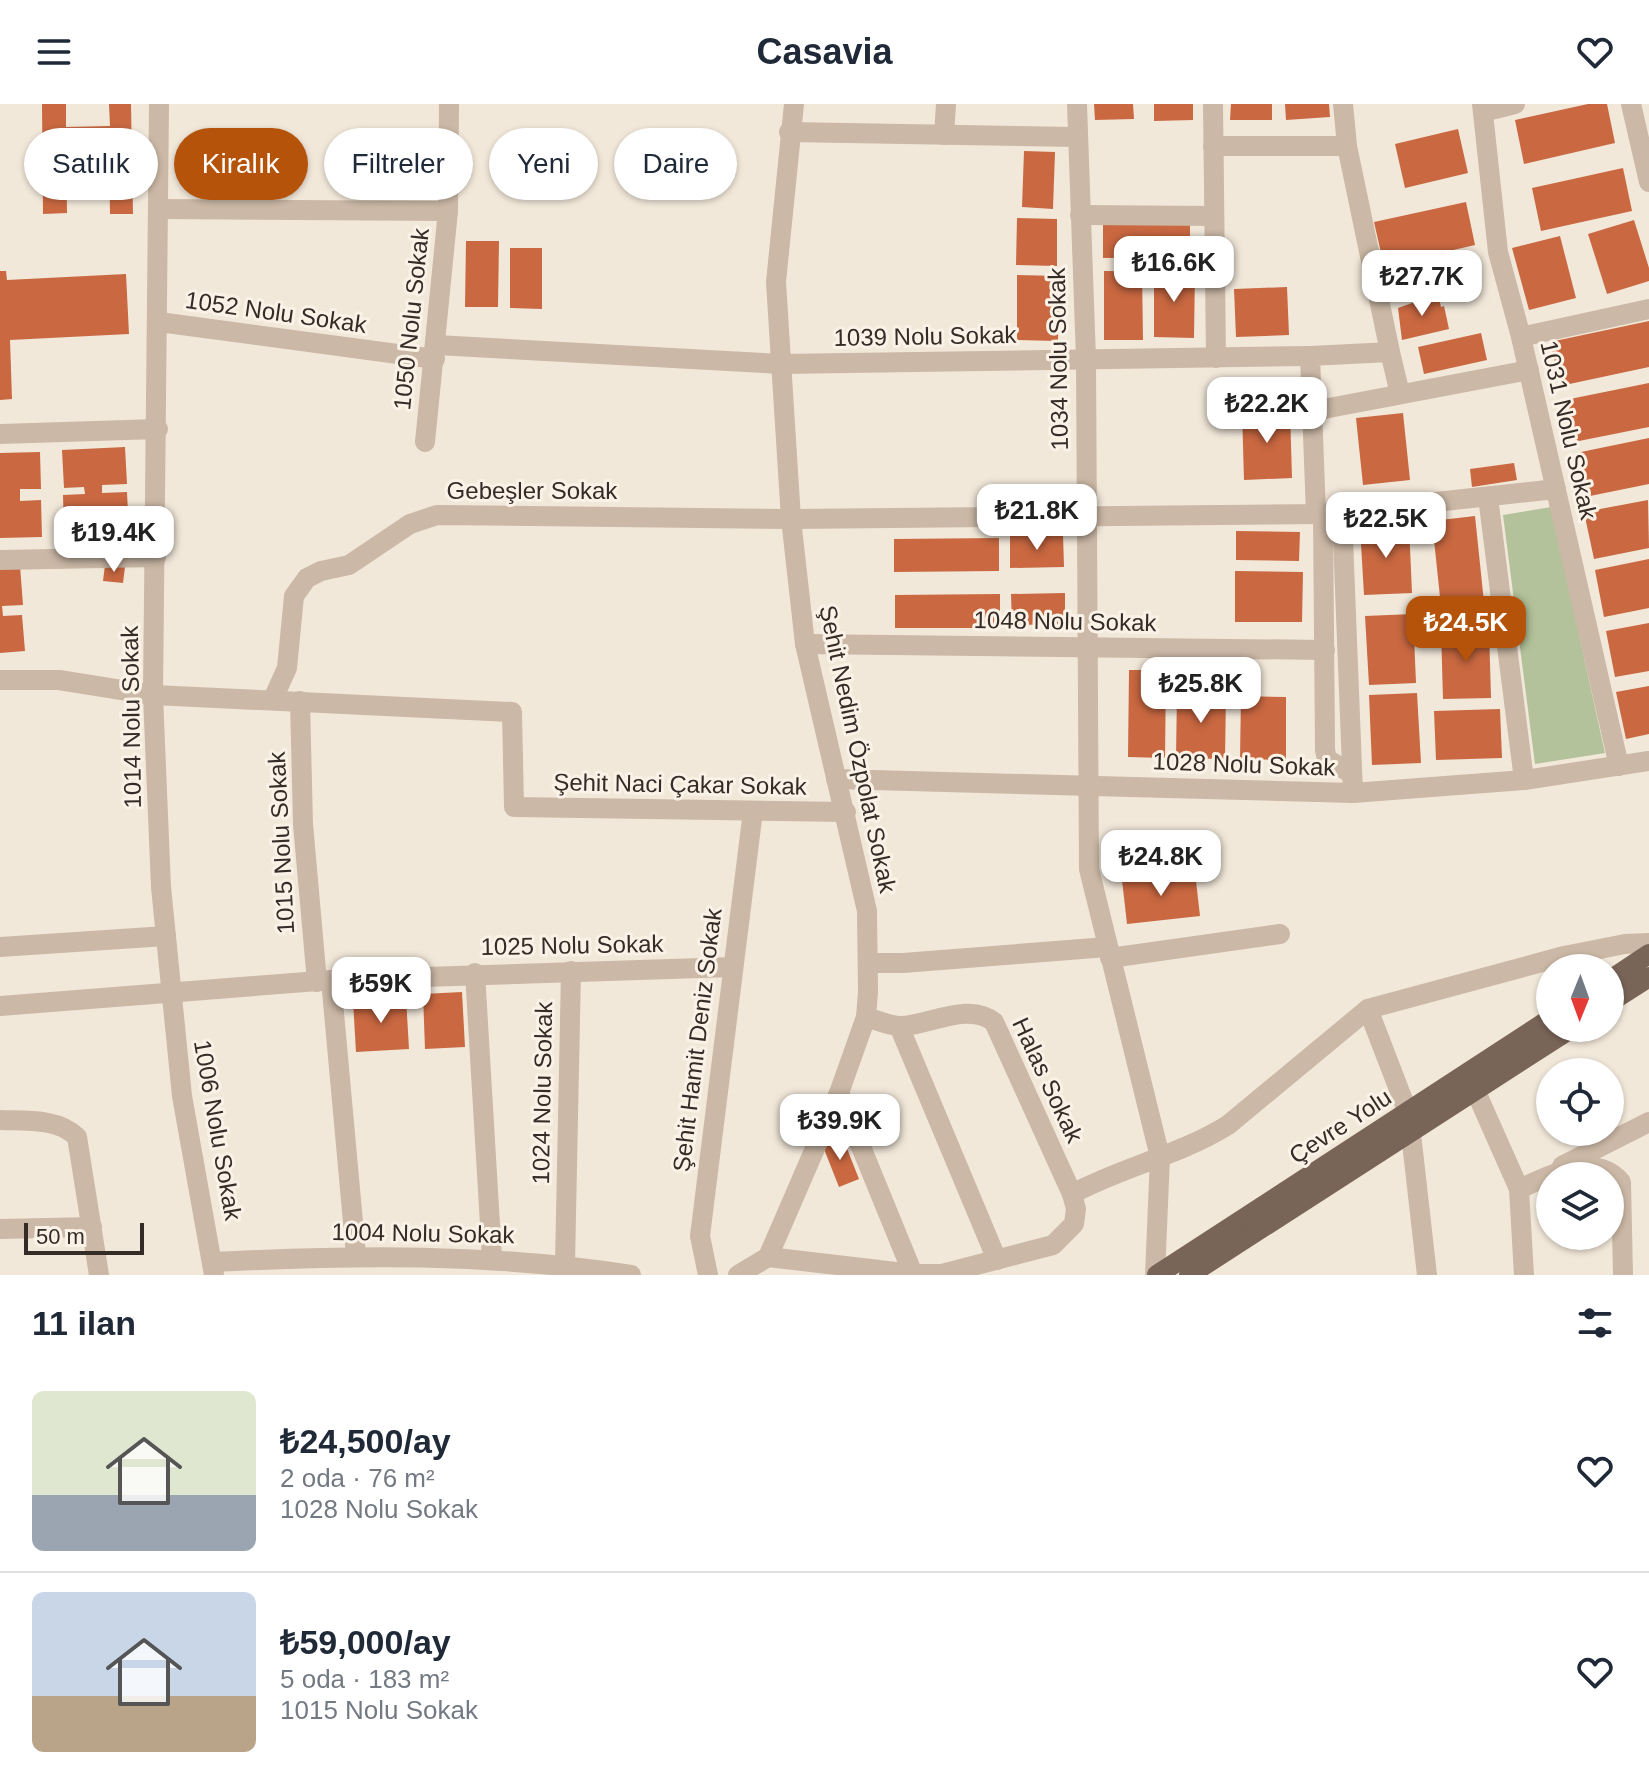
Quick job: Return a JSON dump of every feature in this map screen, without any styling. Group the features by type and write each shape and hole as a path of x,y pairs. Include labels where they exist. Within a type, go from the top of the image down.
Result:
{"main road":[{"path":"1624,971 1649,954"},
{"path":"1624,993 1649,977"},
{"name":"Çevre Yolu","path":"1156,1275 1536,1028"},
{"name":"Çevre Yolu","path":"1189,1275 1551,1042"}],"street":[{"name":"1014 Nolu Sokak","path":"159,104 153,695 170,993"},
{"name":"1050 Nolu Sokak","path":"425,442 448,211 449,104"},
{"name":"Şehit Nedim Özpolat Sokak","path":"768,1257 839,1093 866,1017 868,963 867,911 805,644 791,519 776,282 794,104"},
{"path":"944,135 946,104"},
{"name":"1034 Nolu Sokak","path":"1077,104 1086,359 1089,869 1160,1157 1156,1275"},
{"path":"1213,104 1216,358"},
{"path":"1343,104 1347,146 1400,394"},
{"path":"1483,108 1515,104"},
{"path":"1631,104 1644,142 1649,182"},
{"name":"1031 Nolu Sokak","path":"1483,108 1498,252 1529,370 1619,766"},
{"path":"789,132 1077,137"},
{"path":"1213,146 1347,146"},
{"path":"160,209 448,211"},
{"path":"1080,215 1214,216"},
{"path":"1521,337 1649,309"},
{"name":"1052 Nolu Sokak","path":"159,322 436,352 781,364"},
{"name":"1039 Nolu Sokak","path":"781,364 1216,358 1390,352"},
{"path":"1310,356 1313,411 1327,514 1353,784"},
{"path":"1313,411 1529,370"},
{"path":"0,434 158,429"},
{"path":"791,519 1327,514 1556,489"},
{"path":"1488,497 1524,780"},
{"path":"1327,514 1325,750 1327,759 1353,784"},
{"name":"Gebeşler Sokak","path":"273,699 287,668 299,585 321,571 349,565 410,524 450,515 791,519"},
{"path":"0,560 156,557"},
{"name":"1048 Nolu Sokak","path":"805,644 1325,650"},
{"path":"0,680 59,680 153,695 300,701"},
{"name":"Şehit Naci Çakar Sokak","path":"300,701 512,712 514,807 846,812"},
{"name":"1015 Nolu Sokak","path":"300,701 303,824 356,1255"},
{"name":"1028 Nolu Sokak","path":"836,779 1089,786 1353,784 1524,780 1649,761"},
{"name":"Şehit Hamit Deniz Sokak","path":"708,1275 700,1236 753,811"},
{"path":"868,963 1108,953 1280,934"},
{"path":"0,947 166,936"},
{"path":"738,1275 768,1257 913,1274 942,1274 1053,1245 1074,1224 1076,1209 1072,1194 1108,1175 1160,1157 1228,1125 1368,1009 1564,956 1625,944 1649,943"},
{"name":"1025 Nolu Sokak","path":"0,1006 324,981 475,973 732,967"},
{"name":"1024 Nolu Sokak","path":"565,1264 571,971"},
{"path":"475,973 492,1258"},
{"name":"1006 Nolu Sokak","path":"170,993 182,1096 214,1268"},
{"path":"1368,1009 1408,1113"},
{"name":"Halas Sokak","path":"866,1017 899,1026 970,1013 985,1014 994,1022 1072,1194"},
{"path":"899,1026 997,1260"},
{"path":"1476,1092 1519,1189 1524,1275"},
{"path":"839,1093 913,1274"},
{"path":"0,1120 64,1126 77,1137 99,1275"},
{"path":"1519,1189 1649,1122"},
{"path":"1411,1134 1427,1275"},
{"path":"1519,1189 1567,1169 1584,1167 1617,1177 1621,1182 1623,1275"},
{"path":"0,1229 92,1227"},
{"name":"1004 Nolu Sokak","path":"214,1268 356,1255 492,1258 565,1264 631,1275"}],"green space":[{"path":"1551,507 1605,753 1535,764 1503,515"}],"building":[{"path":"42,104 66,104 66,127 110,126 109,104 131,104 131,128 42,128"},
{"path":"1094,104 1133,104 1134,119 1095,120"},
{"path":"1154,104 1193,104 1193,120 1154,121"},
{"path":"1231,104 1272,104 1272,120 1230,120"},
{"path":"1285,104 1329,104 1330,117 1286,120"},
{"path":"1588,104 1607,104 1615,143 1524,164 1515,120"},
{"path":"1458,129 1468,173 1405,188 1395,144"},
{"path":"1024,151 1055,152 1053,209 1022,207"},
{"path":"1623,168 1632,211 1541,231 1532,188"},
{"path":"43,200 67,200 67,213 43,214"},
{"path":"110,200 133,200 133,214 110,214"},
{"path":"1466,202 1475,245 1384,266 1374,222"},
{"path":"1017,218 1057,219 1057,266 1016,265"},
{"path":"1190,219 1190,257 1103,258 1103,220"},
{"path":"1634,220 1649,268 1649,281 1607,294 1588,234"},
{"path":"1560,236 1576,298 1529,310 1512,248"},
{"path":"466,241 499,241 498,307 465,307"},
{"path":"510,248 542,248 542,309 510,308"},
{"path":"1474,256 1480,287 1455,293 1449,261"},
{"path":"1154,270 1195,270 1194,338 1154,337"},
{"path":"0,271 6,271 7,280 126,274 129,334 10,340 12,399 0,400"},
{"path":"1104,271 1142,271 1143,340 1104,340"},
{"path":"1017,275 1059,276 1058,341 1017,340"},
{"path":"1287,287 1289,335 1236,337 1234,289"},
{"path":"1429,297 1430,300 1439,298 1441,307 1444,306 1449,329 1402,340 1398,308"},
{"path":"1649,321 1649,367 1560,386 1550,342"},
{"path":"1481,333 1487,360 1424,374 1418,347"},
{"path":"1649,383 1649,427 1574,442 1565,400"},
{"path":"1290,410 1292,478 1244,480 1242,411"},
{"path":"1403,413 1410,480 1363,485 1356,418"},
{"path":"1649,438 1649,484 1585,497 1576,453"},
{"path":"125,447 127,484 102,485 102,493 127,492 129,533 64,535 63,495 85,494 84,487 64,488 62,450"},
{"path":"40,452 41,489 20,489 20,501 41,500 42,537 0,538 0,453"},
{"path":"1514,463 1517,480 1472,487 1470,469"},
{"path":"1648,500 1649,548 1594,559 1584,512"},
{"path":"1475,516 1485,612 1442,616 1432,521"},
{"path":"1409,525 1412,593 1364,595 1360,527"},
{"path":"1236,531 1300,532 1299,561 1236,560"},
{"path":"1063,535 1064,567 1010,568 1010,536"},
{"path":"999,538 999,571 894,572 894,539"},
{"path":"1649,559 1649,608 1604,617 1595,570"},
{"path":"105,565 125,567 123,583 103,581"},
{"path":"20,566 23,605 2,606 3,616 22,615 25,651 0,653 0,568"},
{"path":"1235,571 1303,572 1302,622 1235,622"},
{"path":"1065,593 1065,624 1012,625 1011,594"},
{"path":"1000,594 1000,628 895,628 895,595"},
{"path":"1413,614 1416,683 1369,685 1365,616"},
{"path":"1649,623 1649,671 1615,677 1606,631"},
{"path":"1489,629 1491,698 1443,699 1441,630"},
{"path":"1129,670 1166,670 1165,758 1128,757"},
{"path":"1649,686 1649,734 1626,739 1616,692"},
{"path":"1177,691 1226,692 1225,759 1176,758"},
{"path":"1417,693 1421,763 1372,765 1369,695"},
{"path":"1241,696 1286,697 1286,760 1240,759"},
{"path":"1500,709 1502,758 1436,760 1434,711"},
{"path":"1195,872 1200,916 1127,924 1122,880"},
{"path":"462,992 465,1047 425,1049 423,994"},
{"path":"406,997 409,1049 356,1052 353,1001"},
{"path":"842,1136 859,1179 839,1187 822,1144"}]}
